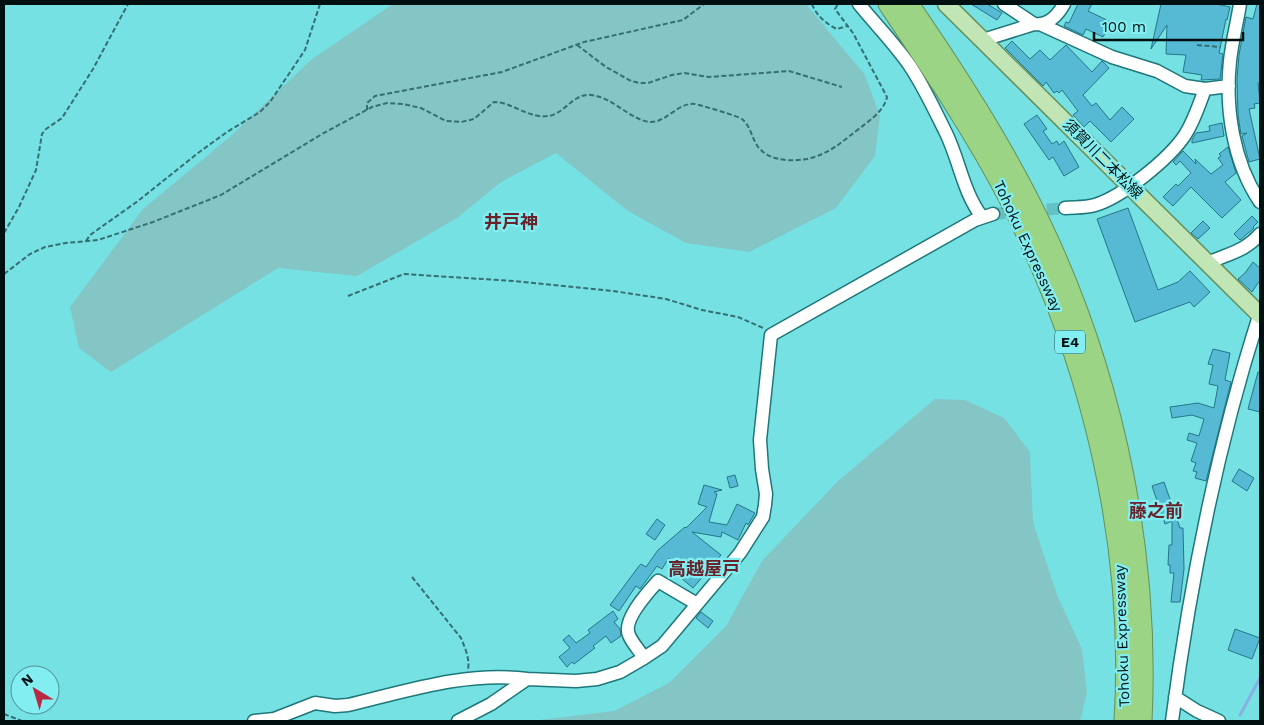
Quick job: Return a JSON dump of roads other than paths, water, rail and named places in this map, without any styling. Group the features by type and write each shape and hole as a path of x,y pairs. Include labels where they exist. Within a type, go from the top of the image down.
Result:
{"highway":[{"name":"Tohoku Expressway","path":"888,4 941,84 1001,186 1034,252 1064,326 1085,391 1111,498 1121,573 1125,635 1126,697 1124,721"},
{"name":"Tohoku Expressway","path":"909,4 994,138 1025,194 1050,243 1089,344 1113,429 1127,496 1137,571 1142,632 1142,721"}],"main road":[{"name":"須賀川二本松線","path":"946,4 1260,314"}],"street":[{"path":"254,721 274,719 315,703 335,706 348,705 409,690 466,679 504,676 576,681 597,679 620,672 662,646 740,553 763,517 766,494 760,440 771,336 966,224 987,216 972,204 952,146 909,64 859,4"},
{"path":"1004,4 1038,25 1112,58 1157,71 1186,86 1205,90 1229,86"},
{"path":"983,40 1038,25 1054,17 1064,4"},
{"path":"1240,4 1229,86 1232,123 1238,153 1251,187 1260,202"},
{"path":"1065,208 1094,206 1110,200 1131,186 1184,137 1205,90"},
{"path":"1208,263 1243,249 1260,234"},
{"path":"1172,721 1178,670 1204,524 1218,464 1260,314"},
{"path":"644,658 629,636 628,630 631,619 639,604 658,581 697,604"},
{"path":"458,721 491,704 527,679"},
{"path":"1175,697 1197,711 1219,721"}],"waterway":[{"path":"1240,715 1260,678"}],"tunnel":[{"path":"993,214 1065,208"}],"district":[{"name":"井戸神","path":"511,222"},
{"name":"藤之前","path":"1156,511"},
{"name":"高越屋戸","path":"704,569"}]}
